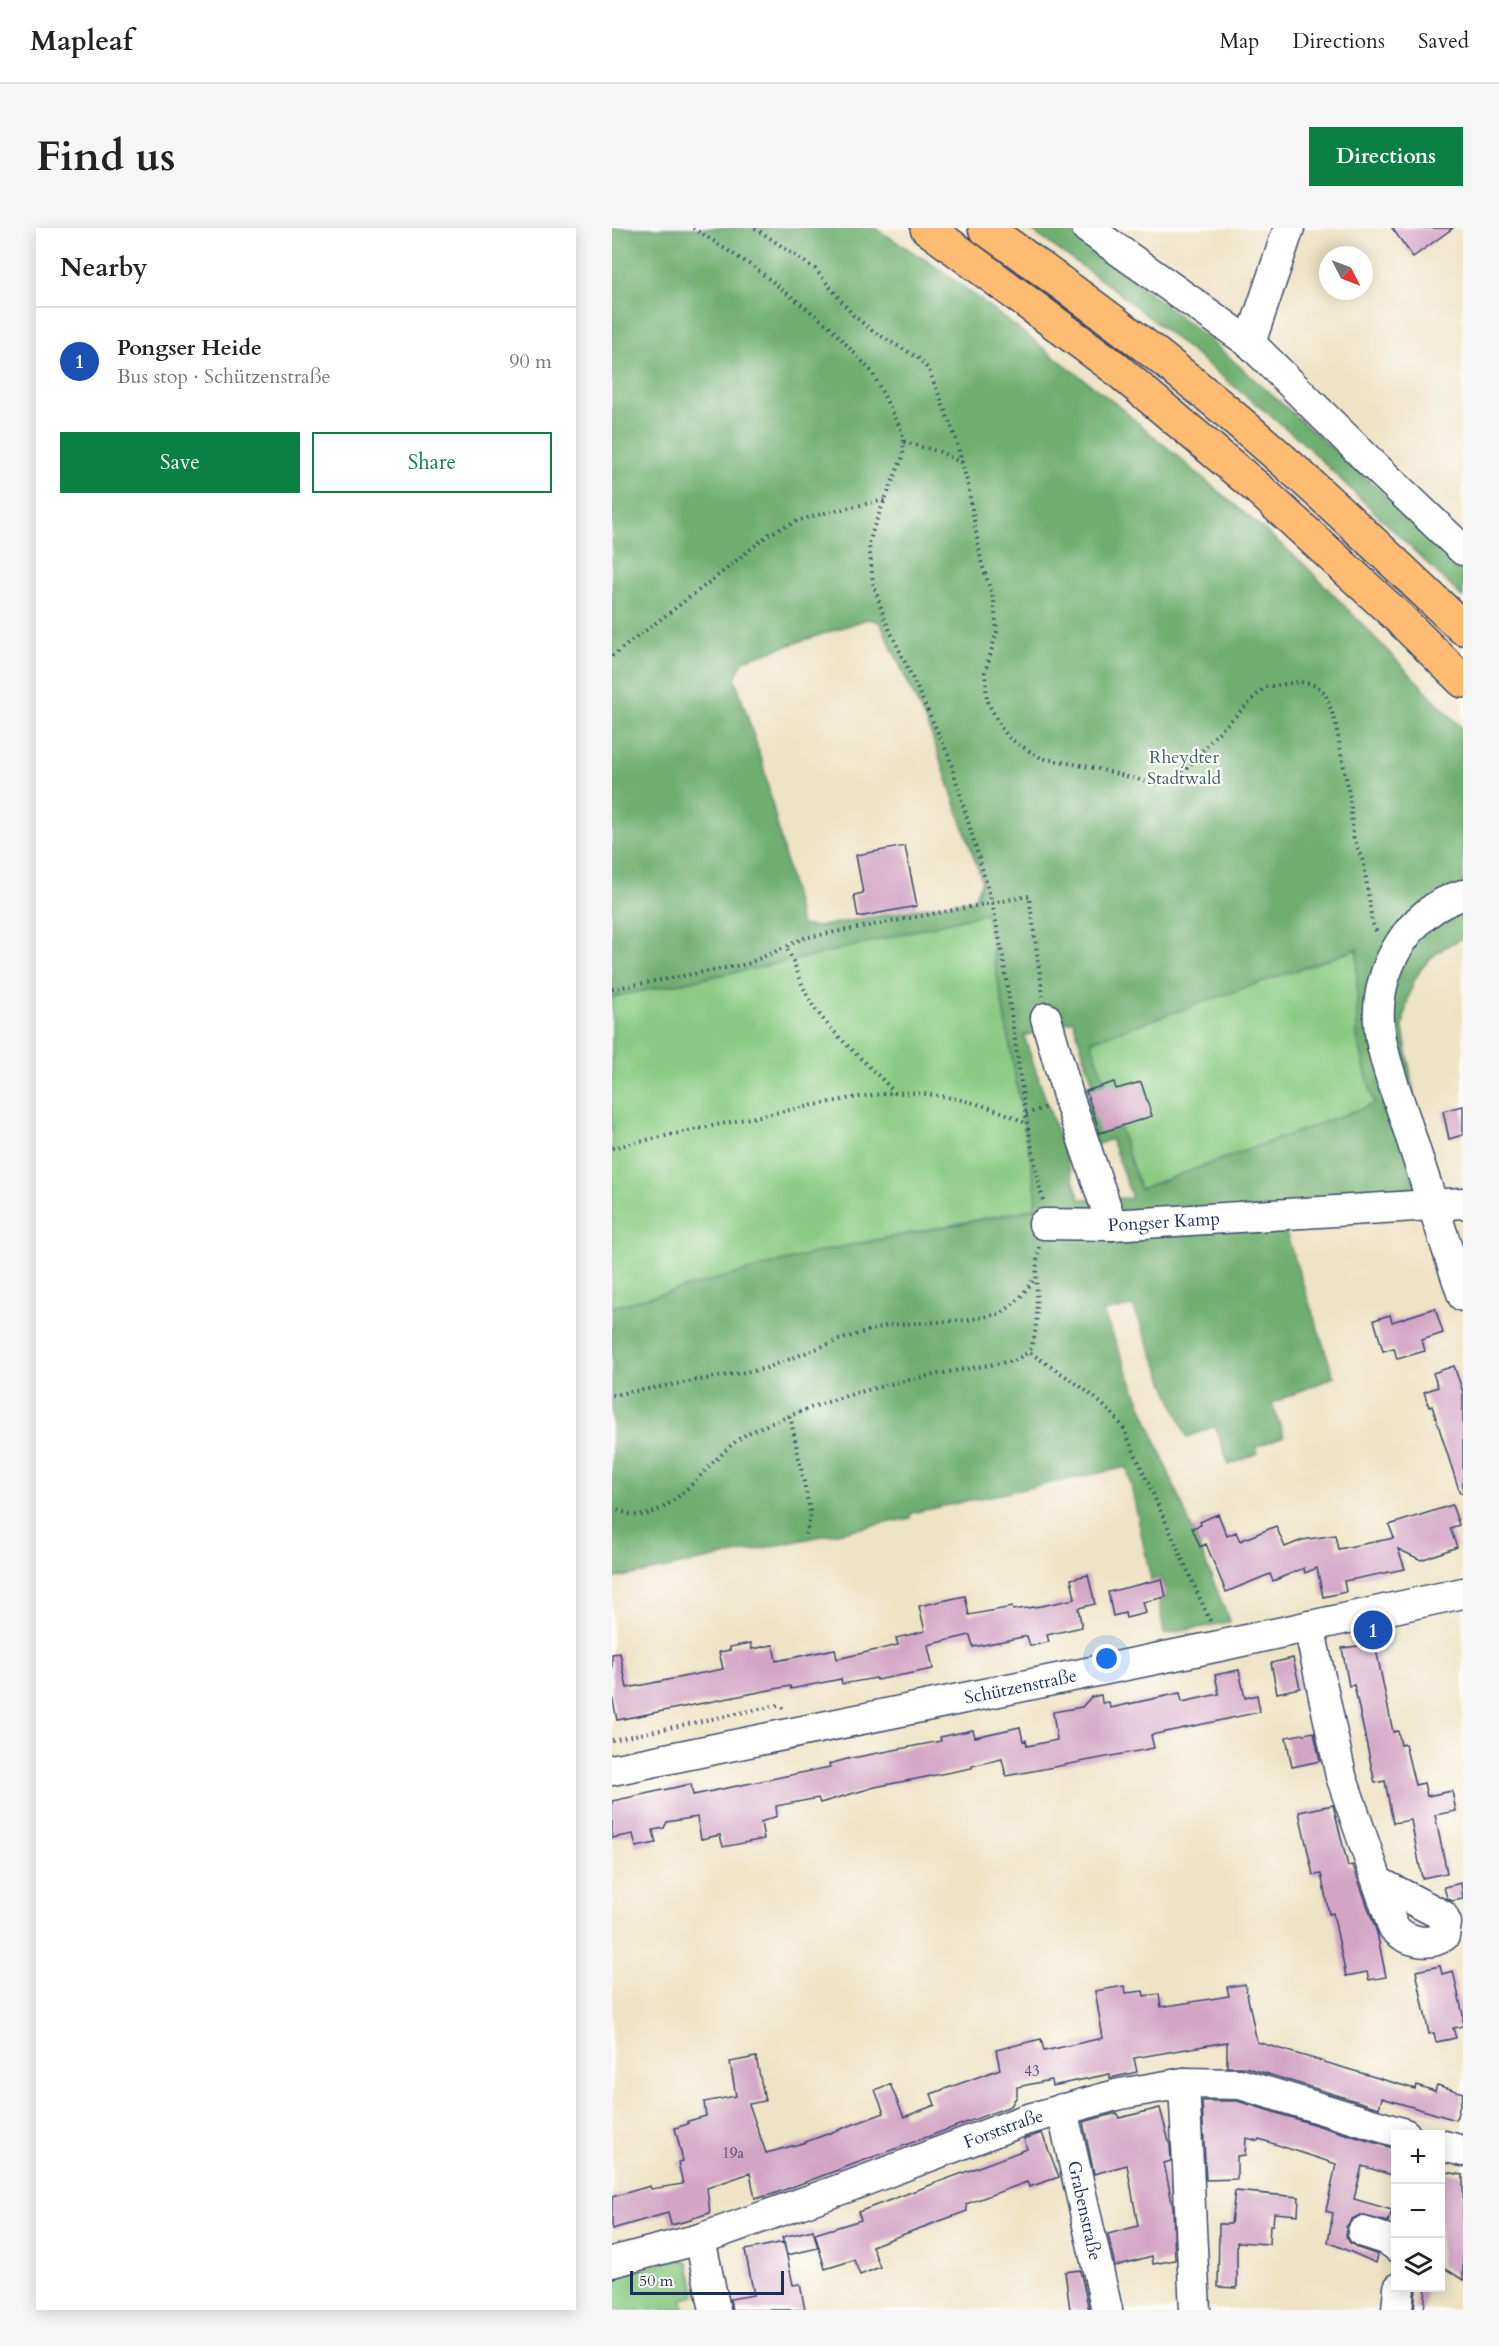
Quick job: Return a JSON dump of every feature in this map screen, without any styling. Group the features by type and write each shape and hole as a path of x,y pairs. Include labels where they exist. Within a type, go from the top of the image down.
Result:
{"highway":[{"path":"927,228 1114,367 1244,476 1396,615 1463,681"},
{"path":"985,228 1079,296 1224,409 1350,520 1463,628"}],"street":[{"path":"1087,228 1250,343 1463,550"},
{"path":"1250,343 1289,228"},
{"path":"1463,895 1439,906 1407,935 1392,956 1383,976 1379,1001 1379,1024 1390,1074 1463,1296"},
{"name":"Pongser Kamp","path":"1046,1018 1069,1099 1112,1225 1463,1203"},
{"path":"1044,1224 1112,1225"},
{"name":"Schützenstraße","path":"612,1770 1219,1646 1463,1593"},
{"path":"1309,1626 1335,1753 1393,1927 1400,1934 1415,1941 1438,1940 1454,1943"},
{"path":"1184,2083 1194,2310"},
{"name":"Forststraße","path":"612,2262 700,2239 1026,2120 1120,2094 1184,2083 1240,2084 1392,2130"},
{"name":"Grabenstraße","path":"1062,2109 1107,2310"},
{"path":"1445,2146 1463,2151"},
{"path":"1363,2232 1391,2243"},
{"path":"700,2239 715,2310"},
{"path":"1397,2310 1399,2292"}],"path":[{"path":"612,1508 633,1515 645,1515 657,1510 690,1486 741,1437 821,1403 868,1388 1014,1361 1029,1352 1034,1342 1036,1329 1035,1265 1044,1224 1044,1205 1027,1124 1003,957 992,902 948,754 885,620 873,583 869,545 900,465 904,442 872,372 831,327 755,268 693,228"},
{"path":"755,228 815,269 853,315 874,332 917,357 929,370 955,436 981,561 997,620 997,631 986,672 987,701 1010,740 1041,758 1095,768 1155,784 1165,784 1183,773 1215,736 1265,687 1298,682 1318,687 1325,693 1335,721 1350,798 1353,836 1364,864 1372,922 1379,940 1392,956"},
{"path":"904,442 932,449 962,463"},
{"path":"612,656 769,534 800,520 885,500"},
{"path":"612,989 747,964 803,938 1029,896 1046,1018"},
{"path":"786,947 810,1000 843,1040 895,1093"},
{"path":"612,1148 734,1120 824,1103 895,1093 963,1101 1005,1114 1027,1124"},
{"path":"612,1395 764,1369 839,1340 888,1325 969,1320 1002,1313 1019,1299 1035,1278"},
{"path":"1029,1352 1091,1393 1123,1427 1210,1619 1219,1646"},
{"path":"790,1416 811,1516 805,1536"}],"green space":[{"name":"Rheydter Stadtwald","path":"612,228 875,228 943,271 1116,404 1303,563 1463,729 1463,938 1436,954 1418,973 1408,998 1403,1028 1432,1205 1280,1215 1334,1377 1272,1403 1284,1436 1255,1447 1258,1453 1229,1465 1215,1426 1187,1437 1133,1306 1103,1312 1230,1622 1164,1634 1159,1600 1167,1598 1162,1578 1151,1580 1127,1467 911,1513 910,1518 612,1579 612,1307 826,1250 1035,1209 1036,1191 986,913 809,957 612,997","holes":["868,619 880,622 932,736 982,881 974,899 815,927 801,925 763,765 735,678 744,660","1357,949 1357,1036 1374,1104 1140,1189 1091,1041","1073,1020 1093,1084 1077,1090 1096,1145 1111,1139 1132,1198 1080,1199 1024,1036"]},
{"path":"1028,228 1064,228 1087,243 1211,341 1463,564 1463,598 1299,439 1119,293"},
{"path":"986,913 1036,1191 1035,1208 826,1250 612,1307 612,997 809,957"},
{"path":"1358,949 1357,1036 1374,1104 1140,1189 1090,1041"},
{"path":"676,2259 689,2264 696,2296 683,2299 684,2310 612,2310 612,2278"}],"building":[{"path":"1392,228 1453,228 1413,257"},
{"path":"905,846 917,906 858,917 854,895 863,893 856,855"},
{"path":"1114,1082 1116,1089 1141,1082 1152,1116 1100,1133 1086,1091"},
{"path":"1463,1106 1463,1135 1449,1139 1443,1111"},
{"path":"1435,1308 1443,1333 1422,1340 1425,1351 1397,1359 1394,1348 1383,1351 1374,1320 1390,1315 1392,1322"},
{"path":"1454,1366 1463,1392 1463,1492 1460,1493 1432,1406 1429,1407 1424,1392 1438,1387 1433,1373"},
{"path":"1452,1505 1459,1525 1450,1528 1457,1547 1421,1560 1398,1549 1405,1569 1344,1581 1346,1592 1323,1597 1317,1568 1305,1573 1304,1568 1273,1581 1270,1574 1226,1592 1206,1544 1200,1547 1192,1528 1218,1514 1227,1536 1236,1532 1240,1541 1276,1526 1285,1547 1302,1540 1335,1535 1338,1549 1394,1538 1389,1525"},
{"path":"1088,1575 1095,1604 1078,1608 1082,1627 1047,1635 1049,1642 1030,1646 1027,1636 973,1647 970,1635 928,1645 933,1669 877,1680 876,1678 842,1684 841,1679 791,1689 790,1686 617,1720 612,1696 612,1654 620,1653 627,1688 723,1669 719,1652 730,1650 730,1647 751,1643 752,1649 773,1645 776,1661 835,1649 837,1659 898,1645 896,1638 925,1631 919,1606 965,1596 969,1615 1012,1607 1013,1610 1041,1606 1075,1599 1071,1579"},
{"path":"1162,1579 1166,1597 1143,1602 1146,1613 1126,1618 1125,1613 1113,1616 1108,1592"},
{"path":"1375,1644 1393,1732 1398,1731 1401,1745 1405,1744 1415,1785 1424,1783 1427,1796 1452,1791 1456,1811 1435,1815 1447,1873 1422,1878 1411,1820 1393,1823 1385,1781 1375,1783 1354,1685 1349,1686 1342,1648"},
{"path":"1293,1658 1300,1688 1277,1693 1271,1663"},
{"path":"1239,1670 1245,1698 1257,1695 1260,1712 1151,1735 1154,1748 1006,1776 1002,1759 972,1766 972,1768 875,1787 820,1803 818,1798 776,1806 777,1816 761,1822 764,1839 723,1847 720,1835 701,1839 697,1817 667,1822 664,1828 653,1830 656,1843 636,1847 633,1834 612,1838 612,1801 691,1784 693,1795 830,1767 829,1764 847,1759 941,1741 940,1737 973,1730 975,1737 1020,1727 1023,1741 1026,1740 1027,1746 1057,1740 1053,1712 1082,1707 1091,1697 1101,1695 1102,1703 1109,1702 1110,1708 1180,1693 1182,1702 1219,1694 1215,1675"},
{"path":"1314,1732 1320,1761 1292,1767 1286,1737"},
{"path":"1333,1805 1348,1866 1353,1865 1377,1933 1386,1977 1369,1980 1367,1972 1346,1976 1333,1913 1329,1914 1321,1874 1313,1875 1299,1812"},
{"path":"1461,1883 1463,1899 1452,1901 1447,1898 1444,1887"},
{"path":"1440,1966 1442,1974 1453,1971 1463,2015 1463,2026 1453,2028 1456,2038 1436,2042 1434,2033 1429,2034 1416,1971"},
{"path":"1245,1984 1257,2042 1415,2089 1416,2085 1435,2091 1437,2085 1463,2093 1456,2120 1382,2098 1379,2108 1245,2067 1227,2067 1227,2042 1134,2058 1137,2072 1110,2078 1110,2074 1052,2086 1051,2080 1017,2087 1017,2096 1011,2106 773,2194 755,2199 750,2173 707,2188 710,2213 671,2225 668,2213 612,2229 612,2197 650,2186 651,2189 683,2184 678,2162 683,2161 675,2128 688,2124 688,2121 706,2116 704,2102 736,2096 730,2062 756,2057 765,2101 749,2104 766,2153 803,2143 884,2113 875,2090 890,2084 904,2117 935,2105 931,2094 1000,2069 996,2050 1041,2039 1044,2051 1103,2038 1095,1991 1124,1986 1126,1993 1143,1991 1144,1996 1159,1994 1161,2007 1229,1996 1227,1987"},
{"path":"1202,2101 1237,2101 1391,2148 1391,2175 1362,2166 1354,2199 1391,2210 1388,2222 1360,2215 1352,2219 1346,2227 1346,2236 1350,2243 1378,2255 1376,2263 1328,2242 1333,2213 1326,2211 1336,2164 1259,2139 1258,2141 1246,2138 1245,2155 1237,2156 1237,2179 1206,2180"},
{"path":"1160,2108 1170,2145 1171,2161 1164,2163 1173,2207 1175,2260 1153,2264 1152,2256 1115,2266 1108,2234 1138,2226 1127,2165 1094,2174 1083,2122 1117,2113 1119,2118"},
{"path":"1042,2133 1059,2177 1029,2187 1027,2182 966,2204 967,2211 872,2246 880,2267 860,2275 854,2260 825,2269 815,2234 861,2220 858,2212 1027,2149 1024,2139"},
{"path":"1445,2172 1463,2175 1463,2280 1445,2268"},
{"path":"1235,2191 1299,2197 1298,2215 1274,2213 1273,2225 1270,2225 1269,2244 1237,2242 1237,2288 1218,2287 1219,2224 1231,2224"},
{"path":"813,2230 818,2248 787,2255 782,2237"},
{"path":"784,2242 793,2285 800,2284 805,2310 732,2310 730,2299 754,2295 745,2250"},
{"path":"1080,2270 1089,2310 1070,2310 1065,2272"},
{"path":"1416,2292 1426,2292 1424,2310 1414,2310"}],"place":[{"name":"Pongser Heide","path":"1373,1630"}]}
